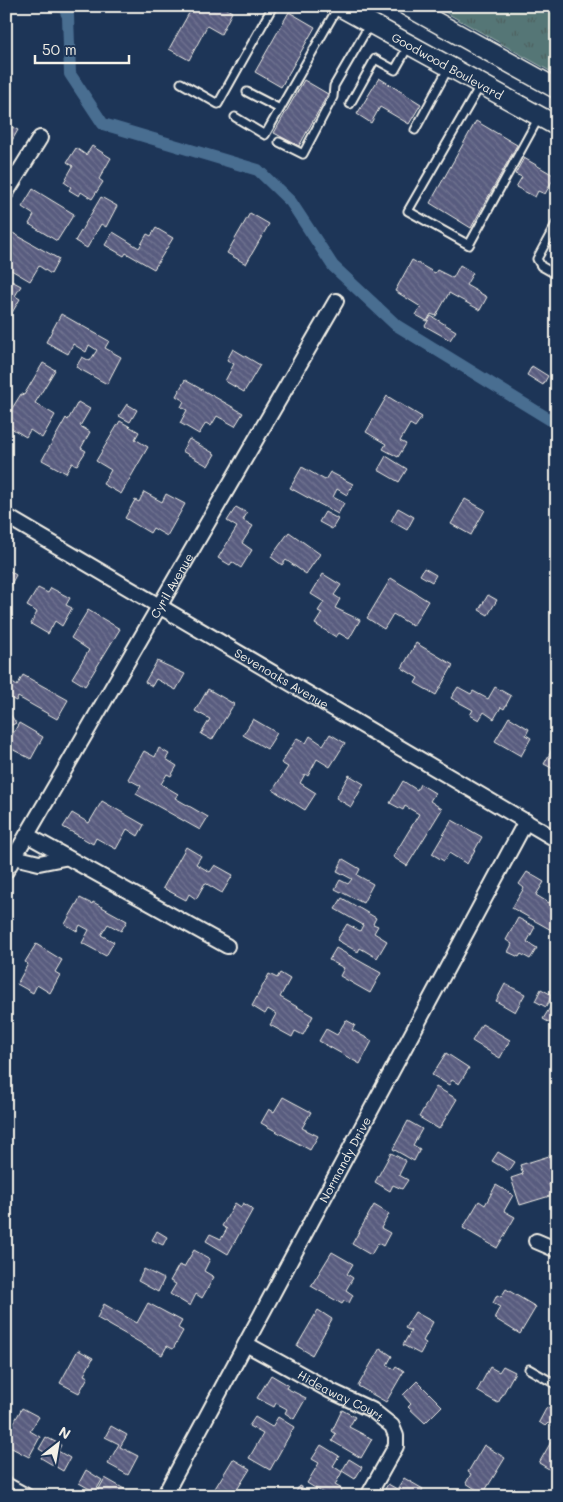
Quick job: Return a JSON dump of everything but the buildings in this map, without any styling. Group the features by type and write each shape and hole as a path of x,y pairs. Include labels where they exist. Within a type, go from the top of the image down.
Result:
{"main road":[{"path":"407,6 552,83"},
{"name":"Goodwood Boulevard","path":"346,8 371,24 557,126"}],"street":[{"path":"6,193 40,138"},
{"name":"Cyril Avenue","path":"6,870 161,606 336,301"},
{"name":"Sevenoaks Avenue","path":"6,516 557,840"},
{"name":"Normandy Drive","path":"164,1496 301,1237 526,821"},
{"path":"27,835 49,846 64,858 227,946"},
{"path":"14,857 34,863 64,858"},
{"path":"536,1241 557,1250"},
{"name":"Hideaway Court","path":"246,1344 331,1392 372,1410 392,1426 396,1436 396,1446 368,1496"},
{"path":"6,1485 26,1496"}],"lane":[{"path":"181,83 218,104 273,6"},
{"path":"235,117 265,135 346,8"},
{"path":"280,142 303,154 333,97 334,86 371,24"},
{"path":"350,104 375,59 395,70 409,45"},
{"path":"415,130 449,67"},
{"path":"480,84 408,211 469,245 539,117"},
{"path":"247,92 280,109"},
{"path":"557,222 537,259 541,266 557,275"},
{"path":"529,1369 557,1385"}],"green space":[{"path":"434,6 557,6 557,75"}],"waterway":[{"path":"63,6 68,16 70,74 103,124 258,170 291,202 333,266 396,325 557,424"}]}
